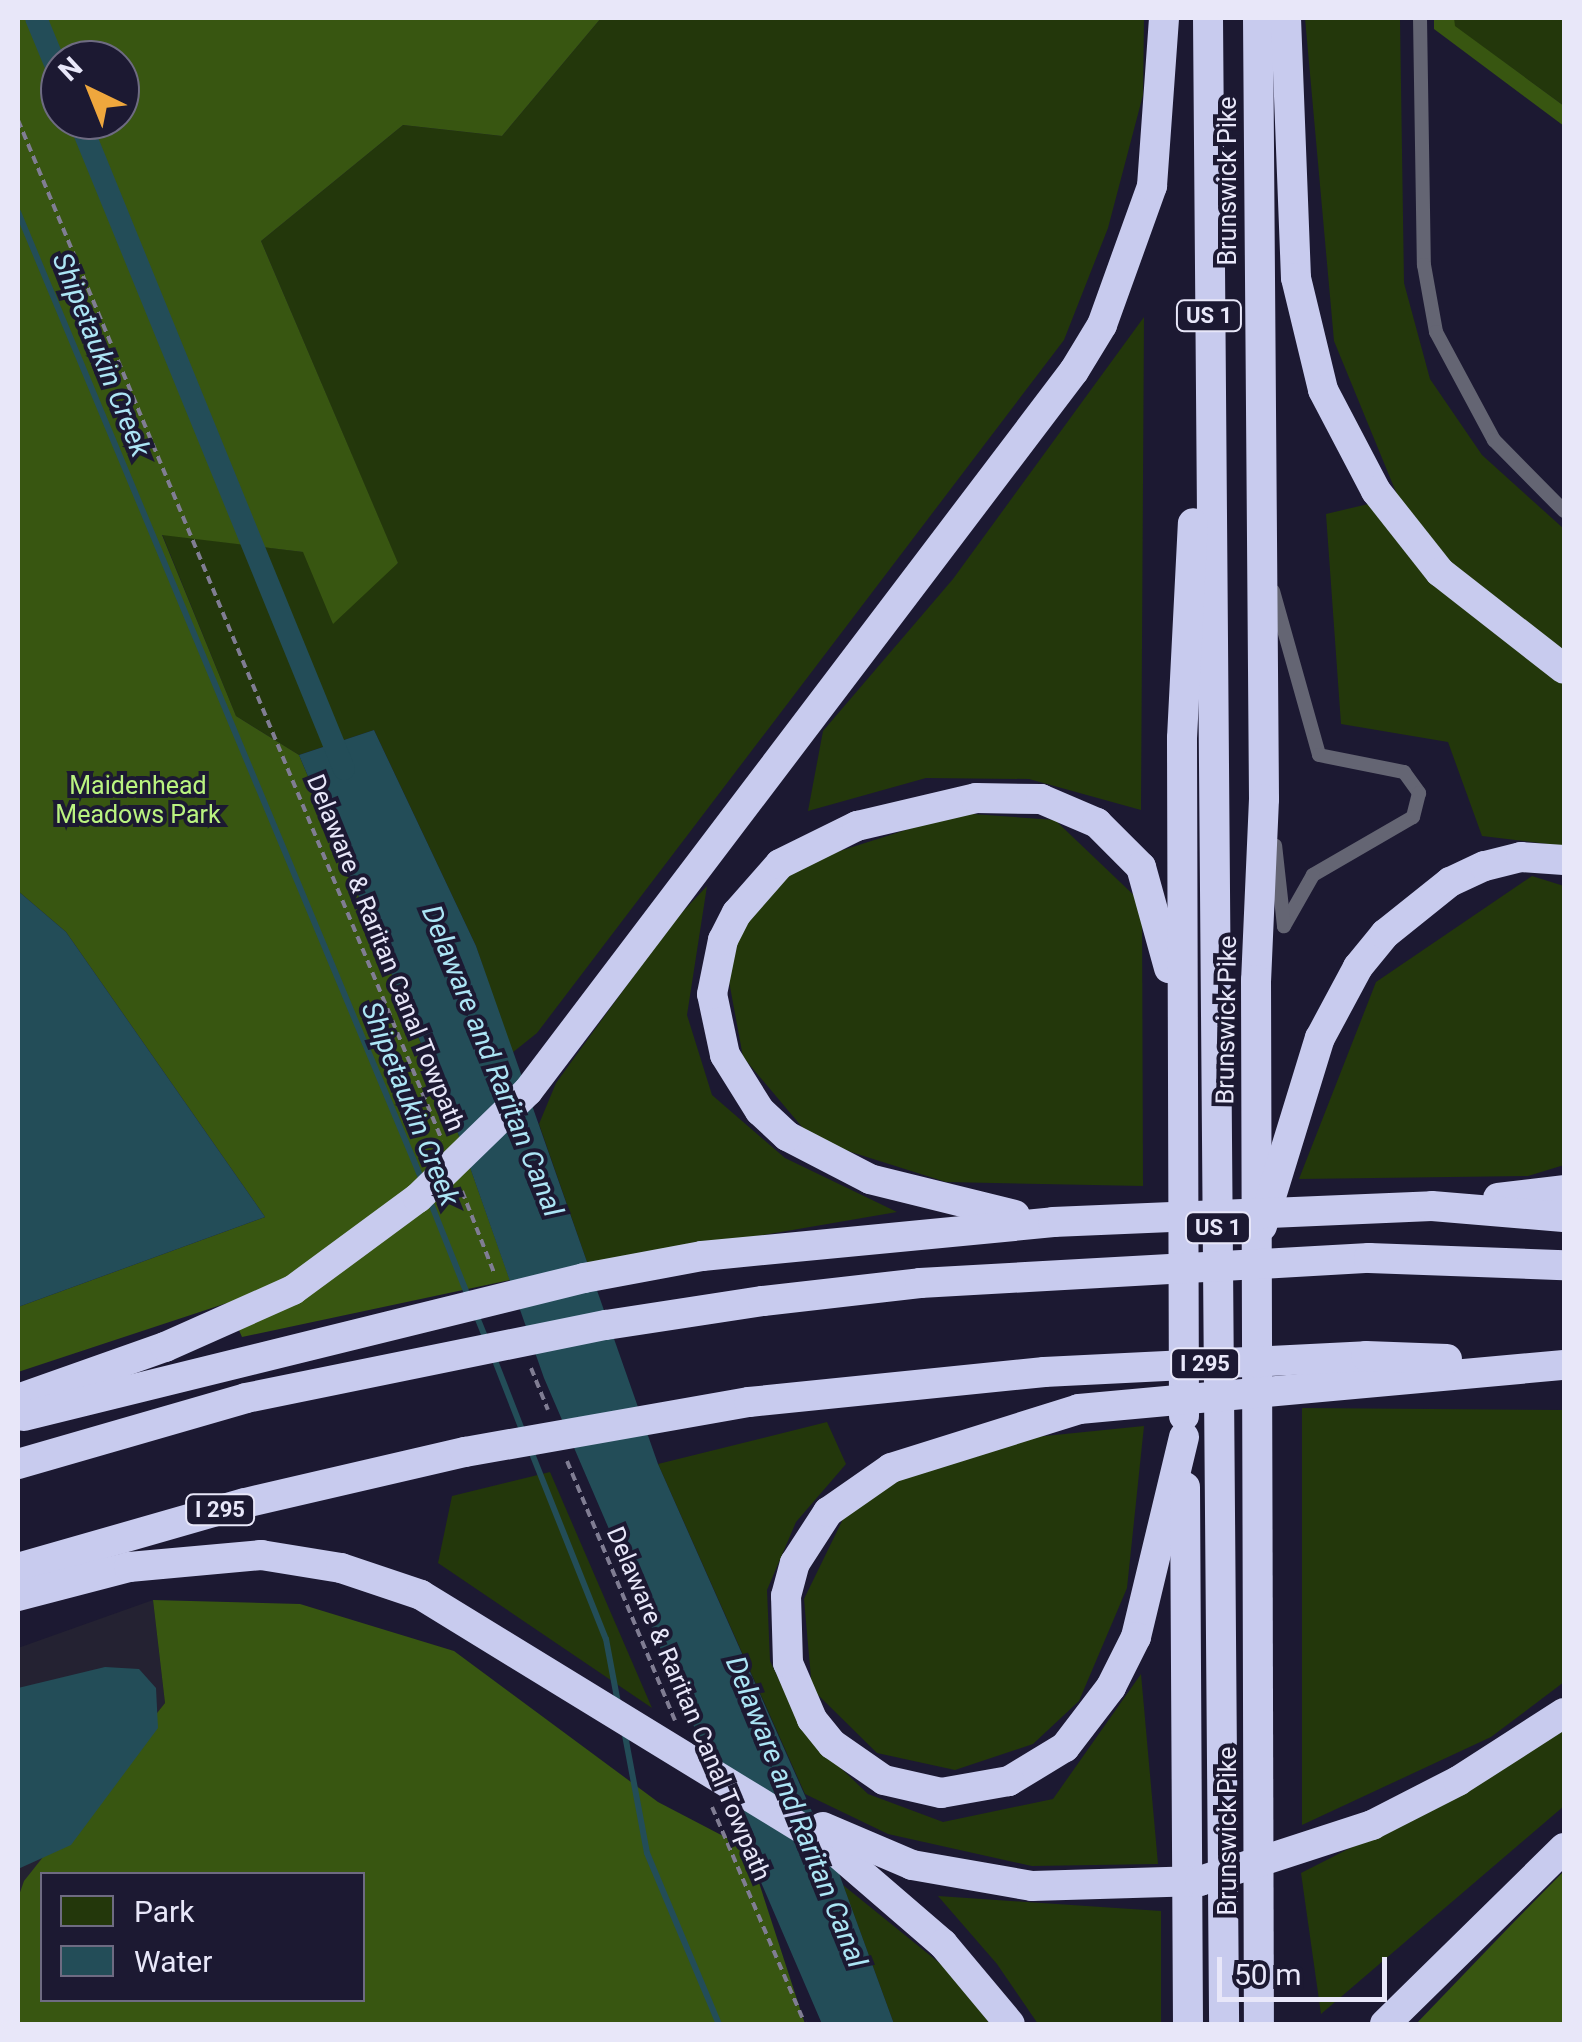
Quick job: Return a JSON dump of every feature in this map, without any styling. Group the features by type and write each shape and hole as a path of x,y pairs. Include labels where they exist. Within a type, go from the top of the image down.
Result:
{"highway":[{"path":"18,1399 246,1314 338,1262 480,1142 585,1013 1062,386 1102,326 1152,186 1164,18"},
{"name":"Brunswick Pike","path":"1208,18 1224,2024"},
{"name":"Brunswick Pike","path":"1258,18 1264,745 1255,1248 1258,2024"},
{"path":"1286,18 1296,278 1323,390 1376,491 1440,572 1564,669"},
{"path":"1188,2024 1184,643 1192,525 1209,431"},
{"path":"1064,1222 870,1179 786,1136 760,1111 725,1055 712,994 723,940 754,888 806,847 916,809 1010,796 1070,808 1109,833 1141,867 1160,918 1183,1046"},
{"path":"1255,1248 1315,1052 1358,967 1413,908 1450,882 1521,857 1564,860"},
{"path":"18,1418 374,1330 702,1256 1064,1222 1432,1206 1564,1190"},
{"path":"1432,1206 1564,1217"},
{"path":"18,1464 228,1403 389,1368 713,1309 1069,1273 1369,1258 1564,1266"},
{"name":"I 295","path":"18,1568 424,1461 750,1402 1044,1372 1564,1364"},
{"path":"1184,1437 1136,1637 1102,1699 1065,1747 1009,1781 958,1792 911,1789 856,1764 812,1719 788,1663 786,1596 809,1536 851,1492 891,1468 1080,1409 1370,1368"},
{"path":"18,1596 129,1568 214,1556 302,1558 421,1595 769,1804 887,1891 984,1990 1010,2024"},
{"path":"769,1804 912,1865 1032,1886 1200,1880 1372,1825 1564,1713"},
{"path":"1385,2024 1564,1848"}],"lane":[{"path":"1420,18 1424,265 1436,332 1494,440 1564,511"},
{"path":"1261,551 1318,756 1404,772 1419,793 1413,817 1313,875 1284,926 1264,745"}],"path":[{"name":"Delaware & Raritan Canal Towpath","path":"18,120 444,1145"},
{"path":"458,1182 502,1291"},
{"path":"530,1366 552,1422"},
{"name":"Delaware & Raritan Canal Towpath","path":"566,1458 681,1734"},
{"name":"Delaware & Raritan Canal Towpath","path":"704,1788 805,2024"}],"shaded area":[{"path":"153,1600 165,1703 18,1898 18,1648"}],"green space":[{"name":"Maidenhead Meadows Park","path":"18,18 601,18 502,136 403,125 261,241 398,563 333,624 303,552 162,535 236,716 299,755 453,1119 510,1280 242,1337 227,1303 18,1372 18,1307 265,1217 66,932 18,891"},
{"path":"601,18 1144,18 1143,95 1108,228 1064,340 537,1033 512,1053 476,946 374,730 299,755 236,716 162,534 398,564 261,241 403,125 502,136"},
{"path":"1305,18 1400,18 1404,283 1430,379 1482,455 1564,529 1564,846 1482,836 1448,742 1341,724 1326,514 1398,497 1334,341"},
{"path":"1434,18 1454,18 1455,26 1564,106 1564,126 1434,29"},
{"path":"1454,18 1564,18 1564,106 1454,26"},
{"path":"1144,317 1141,810 1029,779 926,778 808,811 823,731 953,579"},
{"path":"959,813 1055,820 1142,903 1143,1186 946,1182 813,1140 743,1057 726,965 761,893 818,858"},
{"path":"1532,876 1564,886 1564,1165 1528,1176 1299,1179 1376,982"},
{"path":"707,886 687,1015 712,1095 785,1158 897,1212 588,1265 539,1124 556,1083 672,923"},
{"path":"1302,1408 1564,1410 1564,1682 1491,1737 1302,1825"},
{"path":"827,1422 846,1464 796,1522 767,1590 770,1661 806,1735 868,1794 943,1822 1053,1799 1141,1674 1158,1864 1032,1866 888,1834 805,1794 658,1464"},
{"path":"1144,1426 1127,1588 1079,1701 1033,1744 955,1770 877,1753 812,1689 804,1599 843,1519 918,1465 1025,1438"},
{"path":"550,1472 652,1708 438,1563 452,1496"},
{"path":"153,1600 300,1604 454,1651 658,1802 748,1849 805,2024 18,2024 18,1898 24,1881 165,1703"},
{"path":"1564,1722 1564,1806 1321,2014 1301,1873 1492,1776"},
{"path":"1564,1871 1564,2024 1416,2024 1512,1924"},
{"path":"843,1885 963,1982 990,2024 894,2024"},
{"path":"938,1896 1161,1911 1161,2024 1038,2024 997,1964"}],"water":[{"path":"374,730 476,946 658,1464 837,1868 894,2024 822,2024 544,1378 453,1119 299,755"},
{"path":"18,891 66,932 265,1217 18,1307"},
{"path":"105,1667 139,1669 156,1688 158,1728 71,1845 18,1869 18,1688"}],"waterway":[{"name":"Delaware and Raritan Canal","path":"36,18 45,40"},
{"name":"Delaware and Raritan Canal","path":"87,140 344,769"},
{"name":"Shipetaukin Creek","path":"18,212 422,1180"},
{"name":"Shipetaukin Creek","path":"430,1201 468,1296"},
{"name":"Shipetaukin Creek","path":"475,1312 487,1342"},
{"name":"Shipetaukin Creek","path":"494,1358 524,1435"},
{"name":"Shipetaukin Creek","path":"531,1451 606,1639 618,1703"},
{"name":"Shipetaukin Creek","path":"624,1730 647,1853 719,2024"}]}
